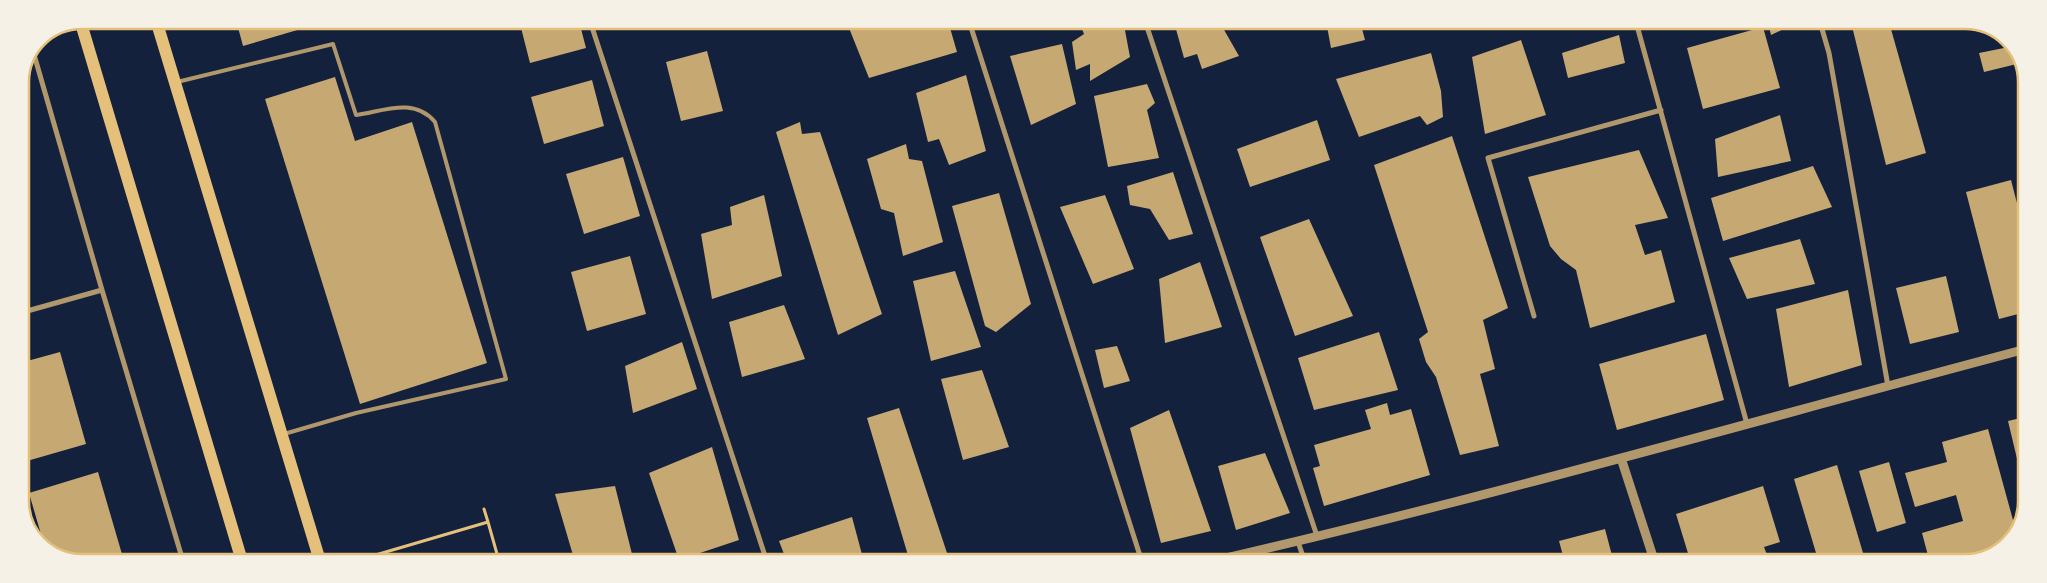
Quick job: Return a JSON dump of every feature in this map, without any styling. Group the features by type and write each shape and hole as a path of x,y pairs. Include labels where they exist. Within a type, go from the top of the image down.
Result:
{"main road":[{"path":"83,29 240,554"},
{"path":"159,29 318,554"}],"street":[{"path":"593,29 764,554"},
{"path":"972,29 1139,554"},
{"path":"1148,29 1317,536"},
{"path":"1638,29 1747,424"},
{"path":"1822,29 1829,53 1888,386"},
{"path":"35,58 181,554"},
{"path":"1534,316 1488,158 1661,110"},
{"path":"29,310 102,290"},
{"path":"1245,554 1298,542 1621,458 2018,351"},
{"path":"1621,458 1652,554"},
{"path":"1298,542 1302,554"}],"lane":[{"path":"175,82 333,44 356,115 408,106 428,115 434,122 506,378 356,413 282,435"}],"path":[{"path":"484,509 497,554"},
{"path":"379,554 488,522"}],"building":[{"path":"238,29 301,29 243,46"},
{"path":"521,29 581,29 586,48 530,63"},
{"path":"849,29 950,29 957,52 869,78"},
{"path":"1082,29 1125,29 1130,57 1090,81 1090,64 1076,70 1072,42 1084,34"},
{"path":"1176,29 1224,29 1239,56 1202,69 1197,54 1184,58"},
{"path":"1327,29 1362,29 1365,40 1331,48"},
{"path":"1756,29 1764,29 1780,88 1703,109 1687,48"},
{"path":"1770,29 1783,29 1771,35"},
{"path":"1853,29 1891,29 1926,153 1886,165"},
{"path":"1619,35 1625,63 1568,78 1562,53"},
{"path":"1521,40 1546,115 1485,134 1472,57"},
{"path":"1062,44 1076,104 1031,125 1010,56"},
{"path":"2006,48 2015,64 1984,72 1979,53"},
{"path":"707,51 723,111 681,121 666,62"},
{"path":"1431,53 1441,91 1443,117 1427,125 1420,116 1359,137 1336,79"},
{"path":"966,75 986,151 949,165 939,139 928,142 916,93"},
{"path":"335,77 355,141 412,122 487,363 360,404 265,99"},
{"path":"592,80 604,126 544,144 531,97"},
{"path":"1147,84 1155,103 1147,110 1159,158 1108,167 1094,96"},
{"path":"1780,115 1791,161 1718,177 1715,139"},
{"path":"1317,120 1330,160 1250,187 1237,149"},
{"path":"800,122 802,134 820,132 882,314 838,335 776,132"},
{"path":"1452,136 1508,308 1483,320 1495,369 1480,374 1499,446 1460,455 1436,377 1426,362 1419,339 1428,332 1374,165"},
{"path":"906,144 909,159 922,161 943,242 903,256 894,213 881,209 867,159"},
{"path":"1639,150 1668,218 1635,225 1645,255 1661,250 1675,302 1590,328 1576,270 1561,259 1550,246 1528,177"},
{"path":"623,157 640,216 584,234 566,174"},
{"path":"1813,166 1832,207 1723,241 1711,198"},
{"path":"1173,172 1193,234 1169,240 1150,209 1130,205 1127,186"},
{"path":"2011,180 2018,207 2018,314 1999,319 1966,192"},
{"path":"999,193 1031,304 996,332 985,326 952,206"},
{"path":"764,195 782,276 712,299 701,234 732,225 730,207"},
{"path":"1105,195 1134,269 1093,284 1060,207"},
{"path":"1309,219 1353,316 1295,336 1260,237"},
{"path":"1800,239 1815,284 1747,299 1729,258"},
{"path":"630,256 646,314 587,331 571,272"},
{"path":"1200,262 1222,327 1165,343 1159,279"},
{"path":"955,271 981,347 931,361 913,281"},
{"path":"1946,276 1959,332 1910,344 1896,288"},
{"path":"1848,290 1862,365 1789,387 1776,309"},
{"path":"784,305 805,359 742,377 729,322"},
{"path":"1379,332 1398,390 1314,410 1298,358"},
{"path":"1706,334 1724,400 1617,430 1599,364"},
{"path":"682,342 697,389 633,413 625,366"},
{"path":"1117,346 1130,381 1104,388 1095,350"},
{"path":"60,352 86,444 29,460 29,361"},
{"path":"982,370 1009,447 963,460 941,379"},
{"path":"1387,403 1390,415 1411,409 1430,475 1324,506 1313,468 1320,466 1314,445 1371,429 1365,410"},
{"path":"899,408 947,554 908,554 867,418"},
{"path":"1169,410 1211,531 1161,543 1130,428"},
{"path":"2018,419 2018,463 2008,421"},
{"path":"1988,429 2014,523 2003,539 1983,551 1973,554 1928,554 1922,533 1963,521 1956,495 1915,507 1905,473 1947,462 1942,442"},
{"path":"712,447 739,540 697,554 677,554 649,473"},
{"path":"1265,453 1290,513 1236,530 1218,466"},
{"path":"1889,462 1906,523 1877,532 1859,471"},
{"path":"1837,465 1863,554 1816,554 1794,479"},
{"path":"98,472 122,554 74,554 52,545 41,536 29,493"},
{"path":"615,486 632,554 573,554 555,494"},
{"path":"1763,486 1780,542 1764,547 1767,554 1688,554 1676,514"},
{"path":"852,517 862,554 784,554 779,541"},
{"path":"1605,529 1612,554 1563,554 1559,541"}]}
